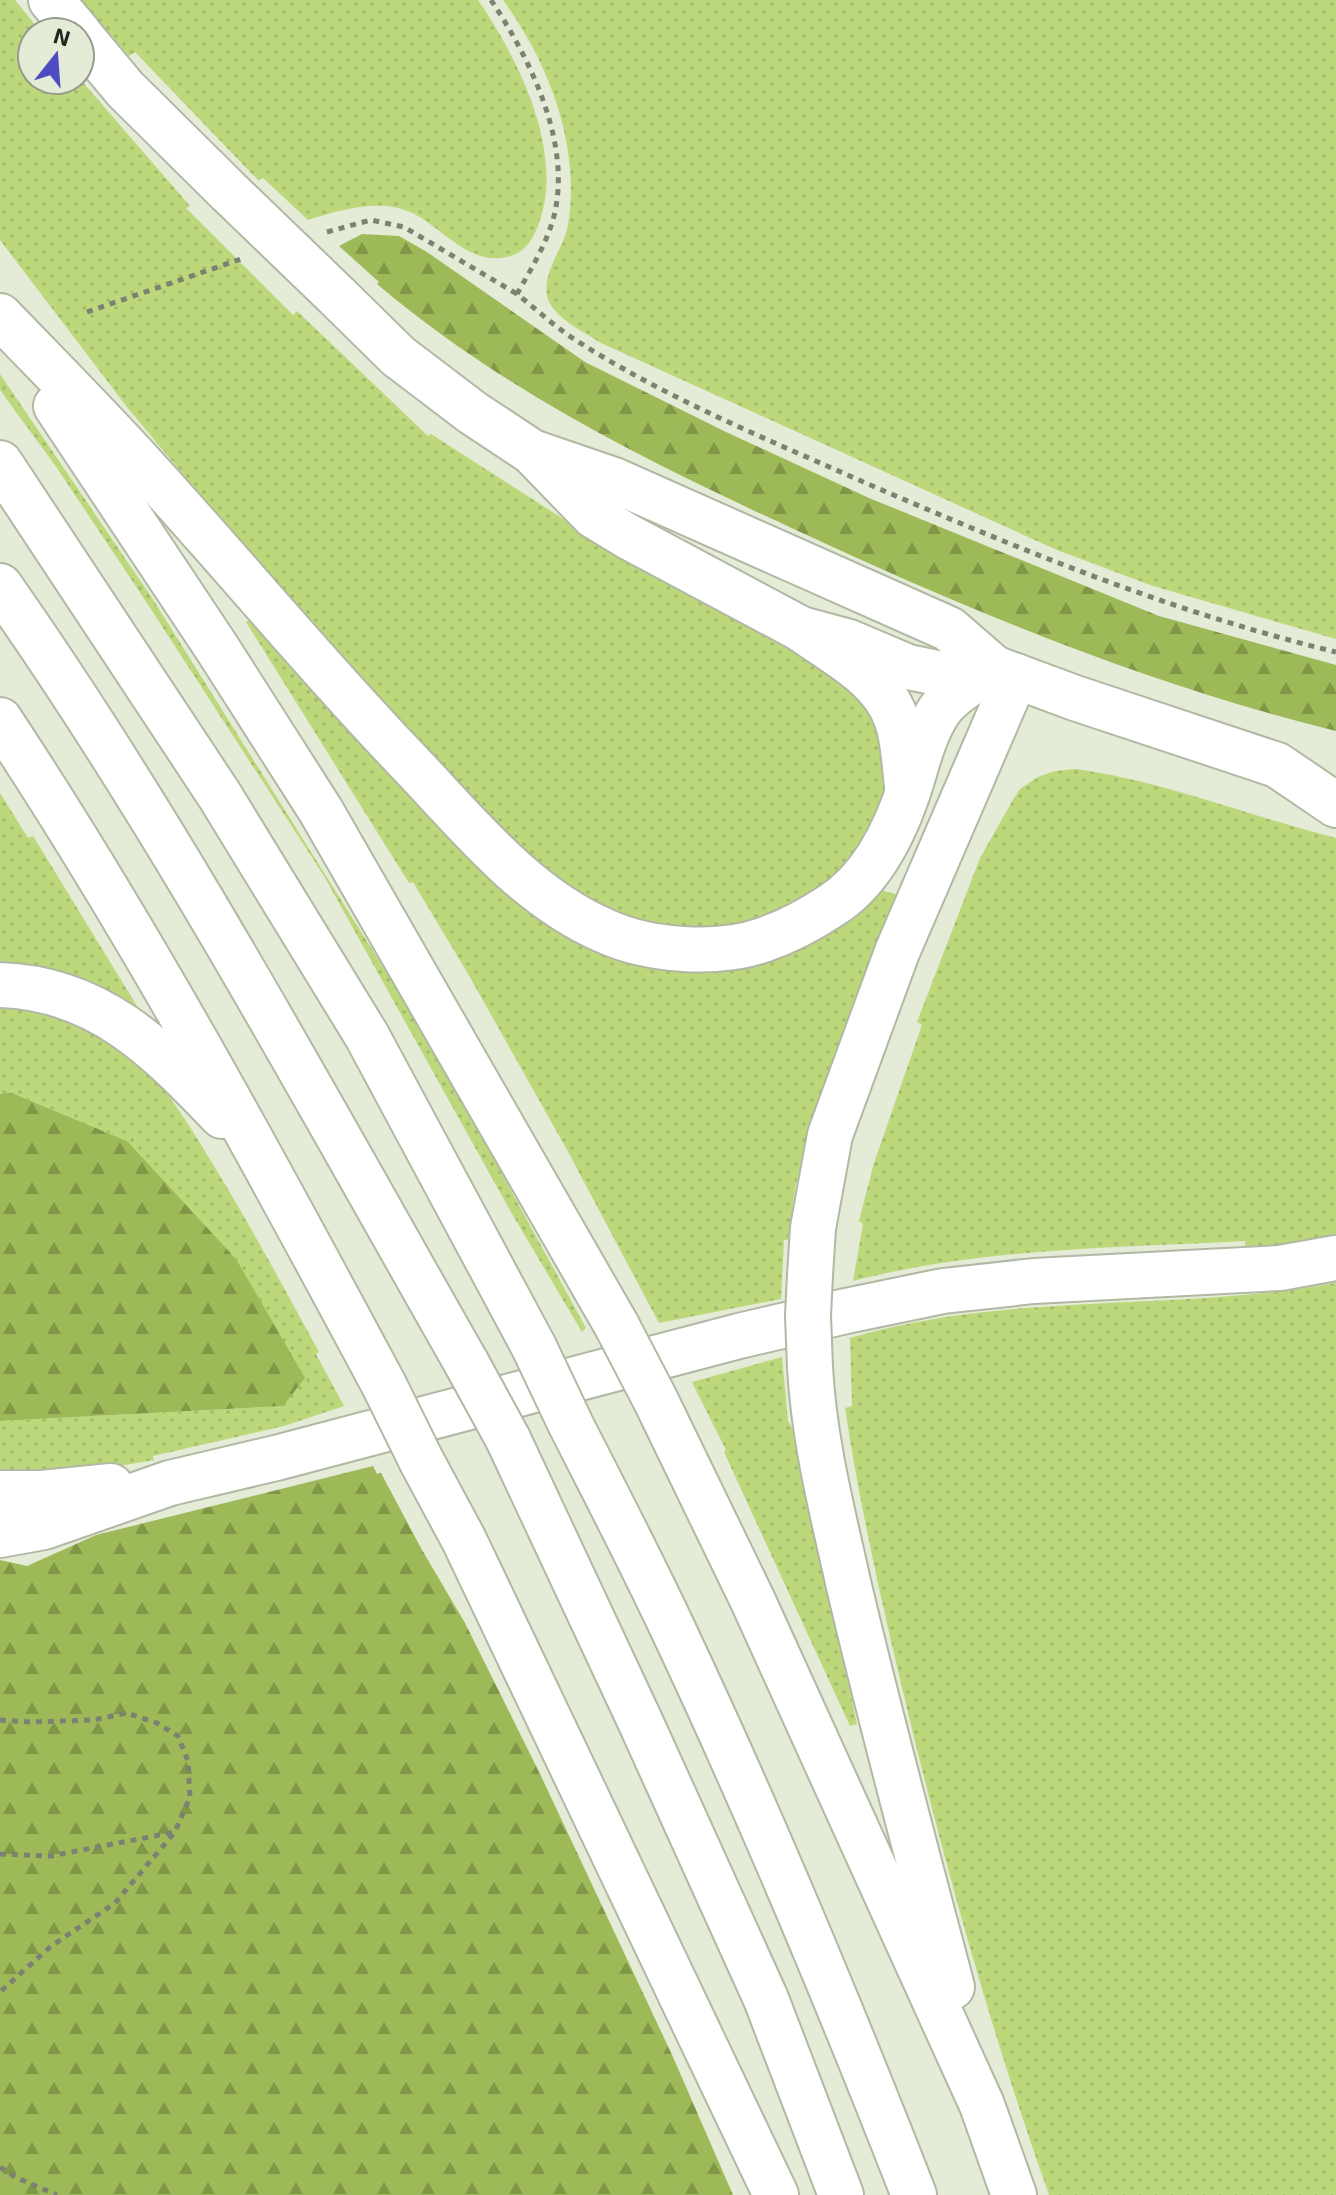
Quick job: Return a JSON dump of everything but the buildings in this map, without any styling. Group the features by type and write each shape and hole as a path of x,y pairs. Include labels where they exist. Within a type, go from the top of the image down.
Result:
{"main road":[{"path":"51,0 65,16"},
{"path":"96,54 125,89 398,356 473,413 532,452 594,516 660,555 801,629 864,674 882,691 896,716 903,741 908,792"},
{"path":"0,316 146,468 308,653 460,816 535,888 604,931 627,939 681,949 709,949 760,942 835,903 851,891 874,862 897,821 922,747 939,710 1005,672"},
{"path":"0,328 87,449 321,811 617,1326 760,1615 982,2105 1014,2195"},
{"path":"532,452 614,480 949,629 1005,672 1277,765 1336,805"},
{"path":"0,463 220,796 367,1036 534,1347 671,1625 824,1973 914,2195"},
{"path":"0,586 56,667 265,1005 508,1439 766,1999 841,2195"},
{"path":"801,629 849,642 908,667 952,676 1005,672"},
{"path":"982,2105 870,1677 823,1477 813,1418 808,1316 813,1228 830,1135 1005,672"},
{"path":"0,720 160,974 384,1385 553,1723 776,2195"},
{"path":"1277,765 1336,766"},
{"path":"0,985 76,1001 132,1030 185,1079 265,1162"},
{"path":"0,1535 44,1527 170,1483 739,1336 943,1291 1123,1275 1280,1268 1336,1258"},
{"path":"0,1493 170,1483"}],"path":[{"path":"491,0 530,70 548,114 560,178 553,222 517,294 571,337 620,367 683,399 790,450 933,512 1165,603 1336,652"},
{"path":"0,1720 93,1720 127,1713 157,1723 178,1736 188,1761 190,1797 175,1832 115,1903 50,1947 0,1992"},
{"path":"0,1854 51,1856 175,1832"},
{"path":"0,2167 57,2195"}],"green space":[{"path":"0,0 15,0 28,16 16,16 16,96 95,96 190,206 186,208 293,315 297,311 428,436 431,434 576,527 798,643 873,705 890,777 872,838 821,893 750,925 693,932 617,916 538,868 447,779 232,533 127,407 0,240"},
{"path":"79,0 478,0 522,77 542,137 546,166 545,195 533,236 526,247 509,257 488,258 464,249 421,218 398,208 359,207 308,220 263,178 258,180 135,52 129,56"},
{"path":"503,0 1336,0 1336,639 1153,586 1057,550 601,343 569,323 554,310 547,295 548,277 568,225 570,165 565,136 547,78 520,25"},
{"path":"362,234 399,236 427,252 585,362 869,498 1159,616 1336,665 1336,731 1198,692 1062,644 929,590 687,479 526,391 425,322 377,284 379,282 339,246"},
{"path":"0,374 152,598 430,1042 586,1328 582,1332 511,1212 324,876 57,468 0,390"},
{"path":"253,617 398,784 466,852 631,955 875,888 901,896 883,939 878,938 808,1132 795,1189 788,1240 784,1240 781,1299 659,1323 467,972 246,622"},
{"path":"1075,769 1174,790 1336,838 1336,1234 1287,1245 1246,1249 1245,1241 1048,1251 949,1262 853,1281 863,1224 859,1221 874,1163 922,1025 917,1022 980,858 1020,789 1038,777"},
{"path":"0,793 28,838 33,836 140,1011 0,968"},
{"path":"0,1005 36,1010 88,1028 134,1058 167,1093 239,1208 319,1352 316,1354 344,1406 284,1426 153,1456 154,1460 90,1471 0,1480 0,1421 283,1406 127,1141 12,1093 0,1094"},
{"path":"12,1093 127,1141 236,1259 305,1378 283,1406 0,1421 0,1094"},
{"path":"1336,1283 1336,2195 1049,2195 976,1970 895,1658 845,1408 852,1406 850,1338 910,1323 970,1314 1275,1292"},
{"path":"782,1357 788,1421 794,1430 857,1724 850,1726 724,1452 726,1450 692,1382"},
{"path":"373,1466 377,1474 381,1473 465,1623 541,1776 673,2057 733,2195 0,2195 0,1560 27,1566 96,1535"}]}
